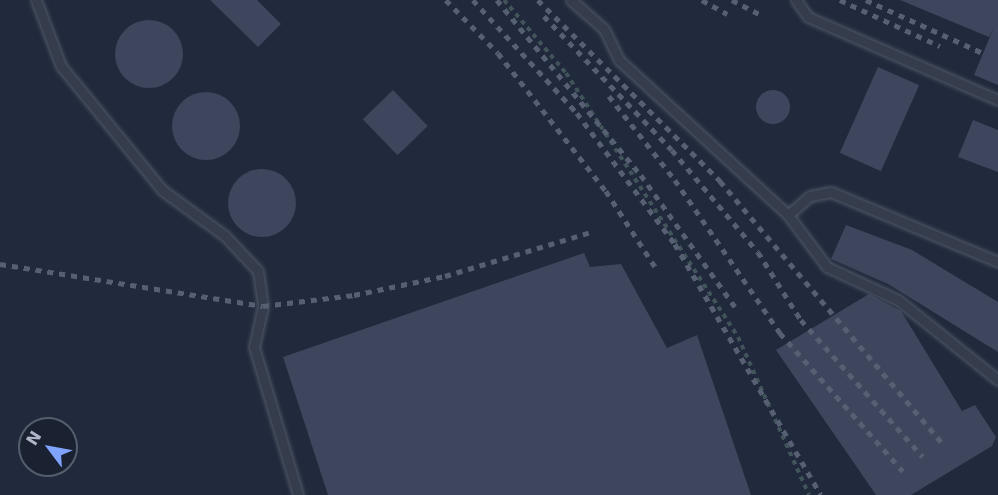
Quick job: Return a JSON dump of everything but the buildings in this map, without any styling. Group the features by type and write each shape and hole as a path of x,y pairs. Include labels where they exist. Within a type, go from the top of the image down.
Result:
{"lane":[{"path":"36,0 61,66 162,190 225,236 258,271 263,306 254,347 298,495"},
{"path":"570,0 604,29 619,60 788,215 827,267 898,300 998,380"},
{"path":"796,0 808,17 998,99"},
{"path":"788,215 810,196 831,192 998,262"}],"path":[{"path":"504,0 566,73 738,337 809,495"}],"railway":[{"path":"446,0 498,53 606,191 658,271"},
{"path":"473,0 577,113 675,244 821,495"},
{"path":"497,0 641,175 735,307"},
{"path":"538,0 720,181 945,446"},
{"path":"702,0 727,14"},
{"path":"732,0 762,15"},
{"path":"840,0 940,46"},
{"path":"866,0 983,53"},
{"path":"544,16 672,150 758,252 801,320 923,457"},
{"path":"609,96 675,180 780,333 903,471"},
{"path":"0,264 263,306 354,295 445,276 591,232"}]}
